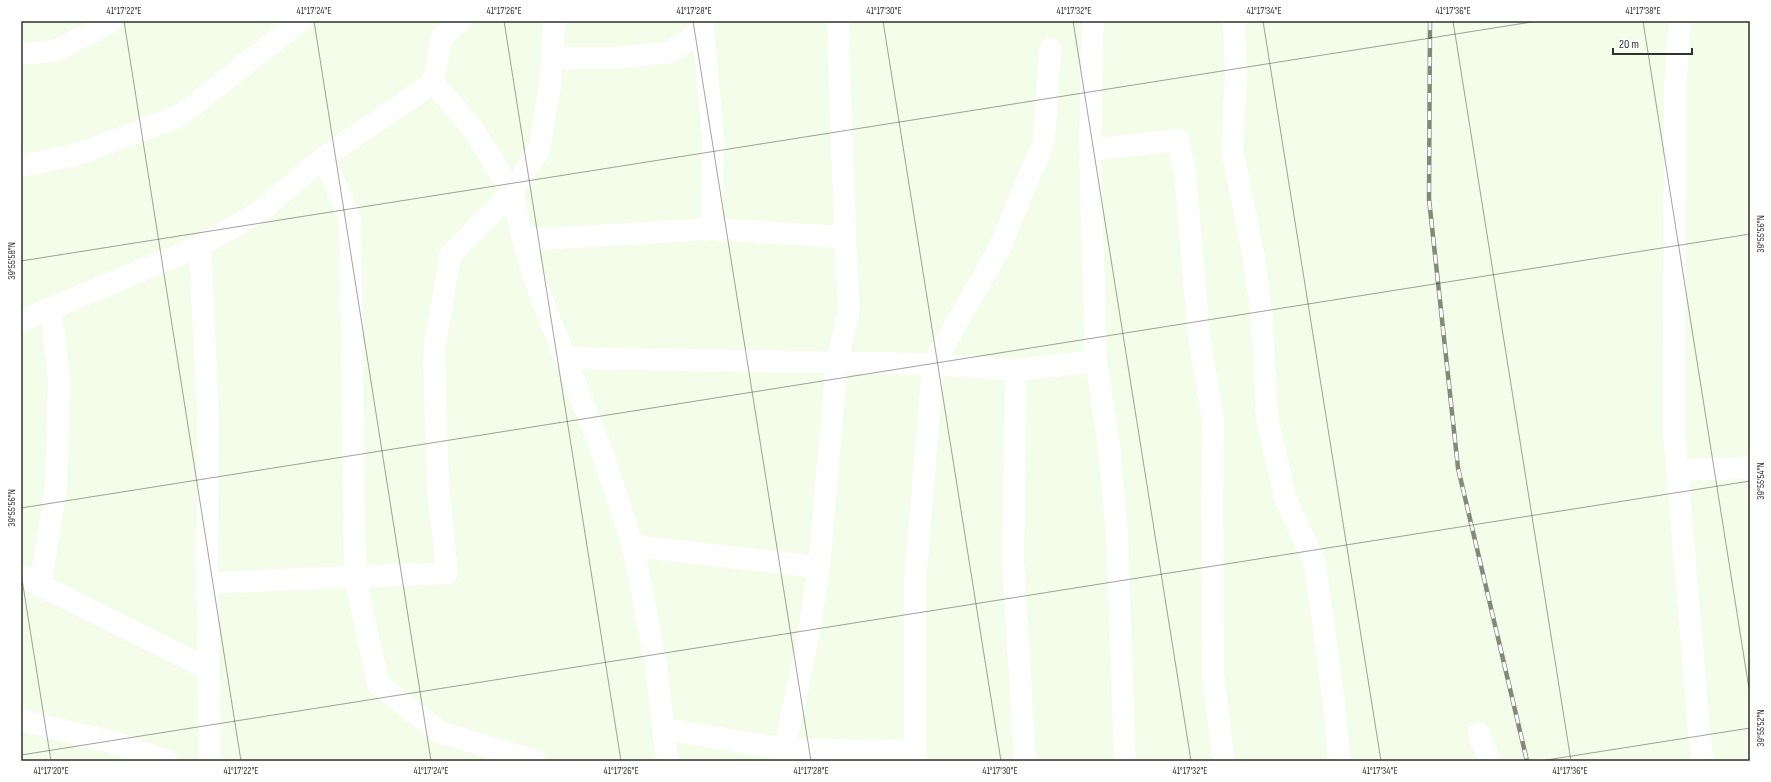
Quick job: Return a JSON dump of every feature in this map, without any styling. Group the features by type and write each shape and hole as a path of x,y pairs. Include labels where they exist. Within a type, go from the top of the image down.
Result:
{"street":[{"path":"21,54 56,51 112,21"},
{"path":"21,166 75,155 180,116 300,21"},
{"path":"21,323 200,246 260,211 324,157 433,83 440,29 460,21"},
{"path":"207,583 447,573 438,488 434,352 450,256 512,192 539,150 550,85 553,58 554,21"},
{"path":"784,755 807,643 819,567 837,362 849,310 845,237 838,21"},
{"path":"1093,21 1090,150 1096,362 1109,446 1117,535 1125,761"},
{"path":"1234,21 1236,76 1232,148 1254,258 1261,313 1267,418 1285,497 1315,564 1334,704 1339,761"},
{"path":"1680,21 1675,85 1674,433 1699,730 1703,761"},
{"path":"553,58 616,58 672,52 703,25"},
{"path":"703,25 713,136 712,229"},
{"path":"664,729 784,755 915,756 915,582 933,364 999,249 1044,142 1050,49"},
{"path":"433,83 470,125 512,192 523,240 536,284 601,449 633,546 656,665 667,761"},
{"path":"1090,150 1178,140 1185,172 1199,337 1213,419 1213,676 1224,761"},
{"path":"324,157 350,220 355,577 378,684 439,732 535,761"},
{"path":"523,240 712,229 845,237"},
{"path":"200,246 208,416 207,583 210,761"},
{"path":"51,310 59,380 56,488 30,581 208,669"},
{"path":"566,358 933,364 1016,370 1096,362"},
{"path":"1016,370 1013,560 1025,761"},
{"path":"1678,470 1750,468"},
{"path":"633,546 819,567"},
{"path":"21,720 122,745 167,761"},
{"path":"1479,734 1489,761"}],"railway":[{"path":"1430,21 1429,199 1458,468 1527,761"}]}
